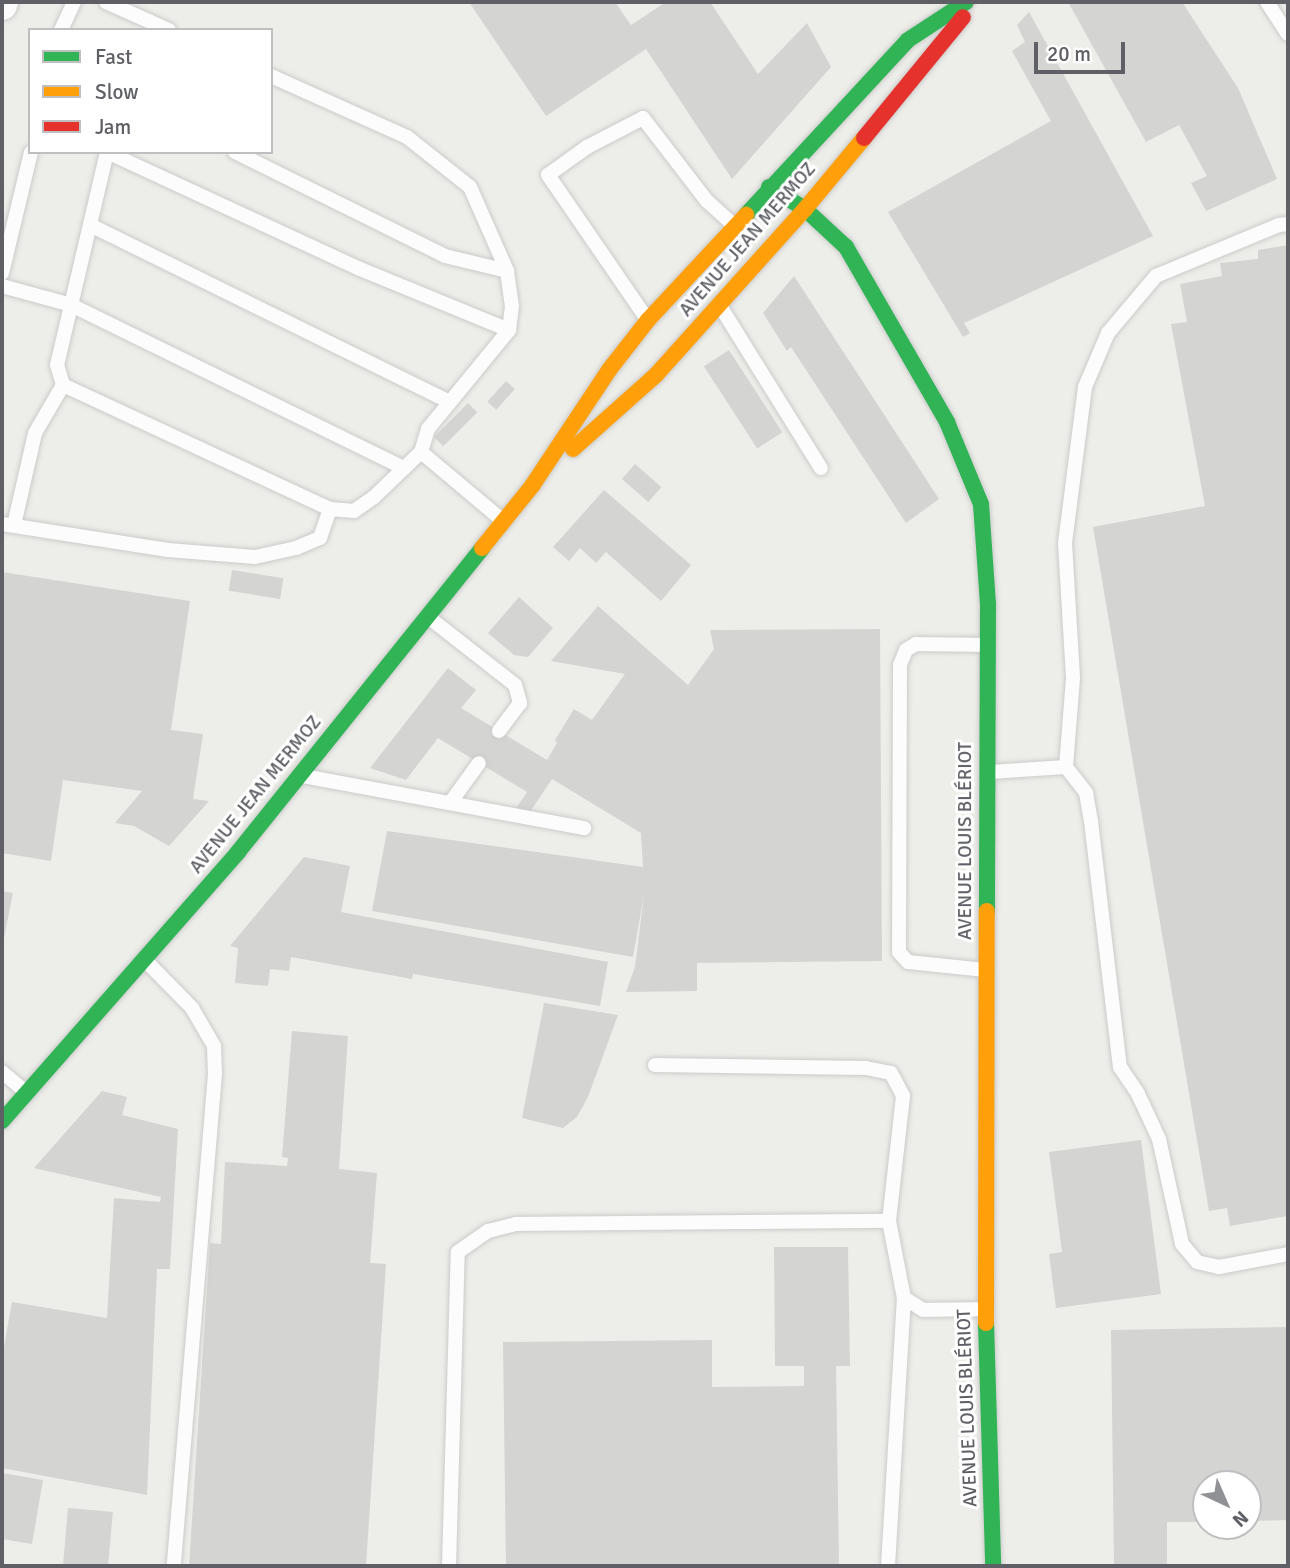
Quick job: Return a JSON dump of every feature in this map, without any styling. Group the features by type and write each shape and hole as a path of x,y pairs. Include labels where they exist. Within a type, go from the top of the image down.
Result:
{"main road":[{"name":"AVENUE JEAN MERMOZ","path":"2,1121 145,960 300,775 532,486 609,370 648,320 908,40 966,2"},
{"name":"AVENUE JEAN MERMOZ","path":"532,486 656,374 805,209 975,2"},
{"name":"AVENUE LOUIS BLÉRIOT","path":"769,187 805,209 846,247 947,422 981,504 988,645 986,1309 993,1566"}],"lane":[{"path":"62,28 74,2"},
{"path":"106,2 144,24"},
{"path":"1267,2 1288,34"},
{"path":"63,385 330,509 355,511 421,452 428,429 509,330 512,306 507,271 470,187 407,137 273,77"},
{"path":"648,320 548,175 587,147 643,118 707,201 735,226"},
{"path":"2,273 31,154"},
{"path":"107,154 57,365 63,385 35,433 8,525 168,550 255,557 296,548 320,538 330,509"},
{"path":"111,154 360,269 509,330"},
{"path":"239,154 445,256 507,271"},
{"path":"1288,224 1279,225 1156,276 1108,333 1086,387 1065,543 1073,678 1066,767 1086,793 1120,1067 1138,1094 1160,1139 1182,1244 1196,1262 1219,1267 1288,1254"},
{"path":"90,225 450,402"},
{"path":"2,286 71,305 404,468"},
{"path":"720,304 821,468"},
{"path":"421,452 503,521"},
{"path":"426,615 515,685 520,703 499,731"},
{"path":"987,971 915,964 908,962 899,951 900,665 906,650 916,644 988,645"},
{"path":"450,803 479,763"},
{"path":"988,772 1066,767"},
{"path":"300,775 584,828"},
{"path":"145,960 192,1008 214,1046 214,1088 174,1566"},
{"path":"655,1065 866,1068 891,1073 903,1096 889,1221 904,1298 888,1566"},
{"path":"2,1072 27,1093"},
{"path":"449,1566 458,1252 488,1231 516,1224 889,1221"},
{"path":"904,1298 923,1310 986,1309"}],"building":[{"path":"469,2 615,2 631,25 666,2 710,2 758,74 807,23 831,67 732,179 646,49 546,116"},
{"path":"1068,2 1182,2 1238,88 1277,179 1206,211 1191,183 1207,176 1179,125 1146,142"},
{"path":"1029,12 1153,236 964,323 970,333 963,337 888,212 1051,121 1012,51 1025,42 1017,25"},
{"path":"1288,245 1288,1216 1230,1226 1227,1208 1209,1211 1093,527 1205,506 1171,324 1187,322 1180,284 1222,276 1220,263 1258,259 1258,250"},
{"path":"794,276 939,499 906,523 791,347 787,351 763,313"},
{"path":"729,350 782,432 757,449 704,366"},
{"path":"506,381 515,389 496,410 487,402"},
{"path":"468,403 477,412 443,446 434,437"},
{"path":"635,464 661,487 648,502 622,479"},
{"path":"604,490 691,565 661,601 606,552 596,563 580,548 569,561 553,547"},
{"path":"232,570 283,578 280,599 229,591"},
{"path":"2,572 190,601 171,730 203,734 193,799 209,801 169,846 134,826 115,823 142,791 63,780 51,861 2,853"},
{"path":"519,597 553,628 528,657 514,655 488,633"},
{"path":"598,606 688,685 714,649 710,630 880,629 882,961 697,963 697,991 626,992 635,967 644,895 633,957 372,911 387,831 643,867 641,833 552,779 530,812 515,810 527,792 438,738 406,780 370,768 448,668 476,690 461,708 547,760 557,743 555,740 574,709 592,720 625,674 551,661"},
{"path":"304,857 350,866 341,912 608,962 600,1006 413,974 412,979 291,957 289,971 270,969 268,986 235,983 238,948 230,946"},
{"path":"2,891 13,893 3,943 2,943"},
{"path":"544,1003 618,1015 588,1097 577,1117 563,1128 522,1118"},
{"path":"292,1031 348,1036 339,1169 377,1173 370,1263 386,1264 366,1566 189,1566 210,1243 221,1244 225,1162 287,1166 288,1158 282,1157"},
{"path":"102,1091 127,1097 122,1115 178,1129 170,1269 157,1269 147,1495 2,1468 2,1358 12,1302 107,1318 114,1198 160,1202 161,1197 34,1168"},
{"path":"1141,1140 1161,1294 1056,1308 1049,1254 1062,1252 1049,1152"},
{"path":"774,1247 848,1247 850,1366 836,1366 839,1566 506,1566 503,1342 712,1340 712,1387 804,1386 804,1366 775,1366"},
{"path":"1288,1327 1288,1520 1262,1521 1262,1470 1192,1470 1192,1522 1167,1522 1167,1566 1114,1566 1111,1330"},
{"path":"2,1473 43,1480 32,1544 2,1539"},
{"path":"68,1508 113,1512 108,1566 63,1566"}],"traffic: fast":[{"path":"746,215 908,40 966,2"},
{"path":"769,187 805,209 846,247 947,422 981,504 988,604 987,911"},
{"path":"2,1121 238,852 482,548"},
{"path":"986,1323 993,1566"}],"traffic: slow":[{"path":"573,449 656,375 805,209 864,138"},
{"path":"482,548 532,486 609,370 648,320 746,215"},
{"path":"986,1323 987,911"}],"traffic: jam":[{"path":"864,138 963,17"}]}
